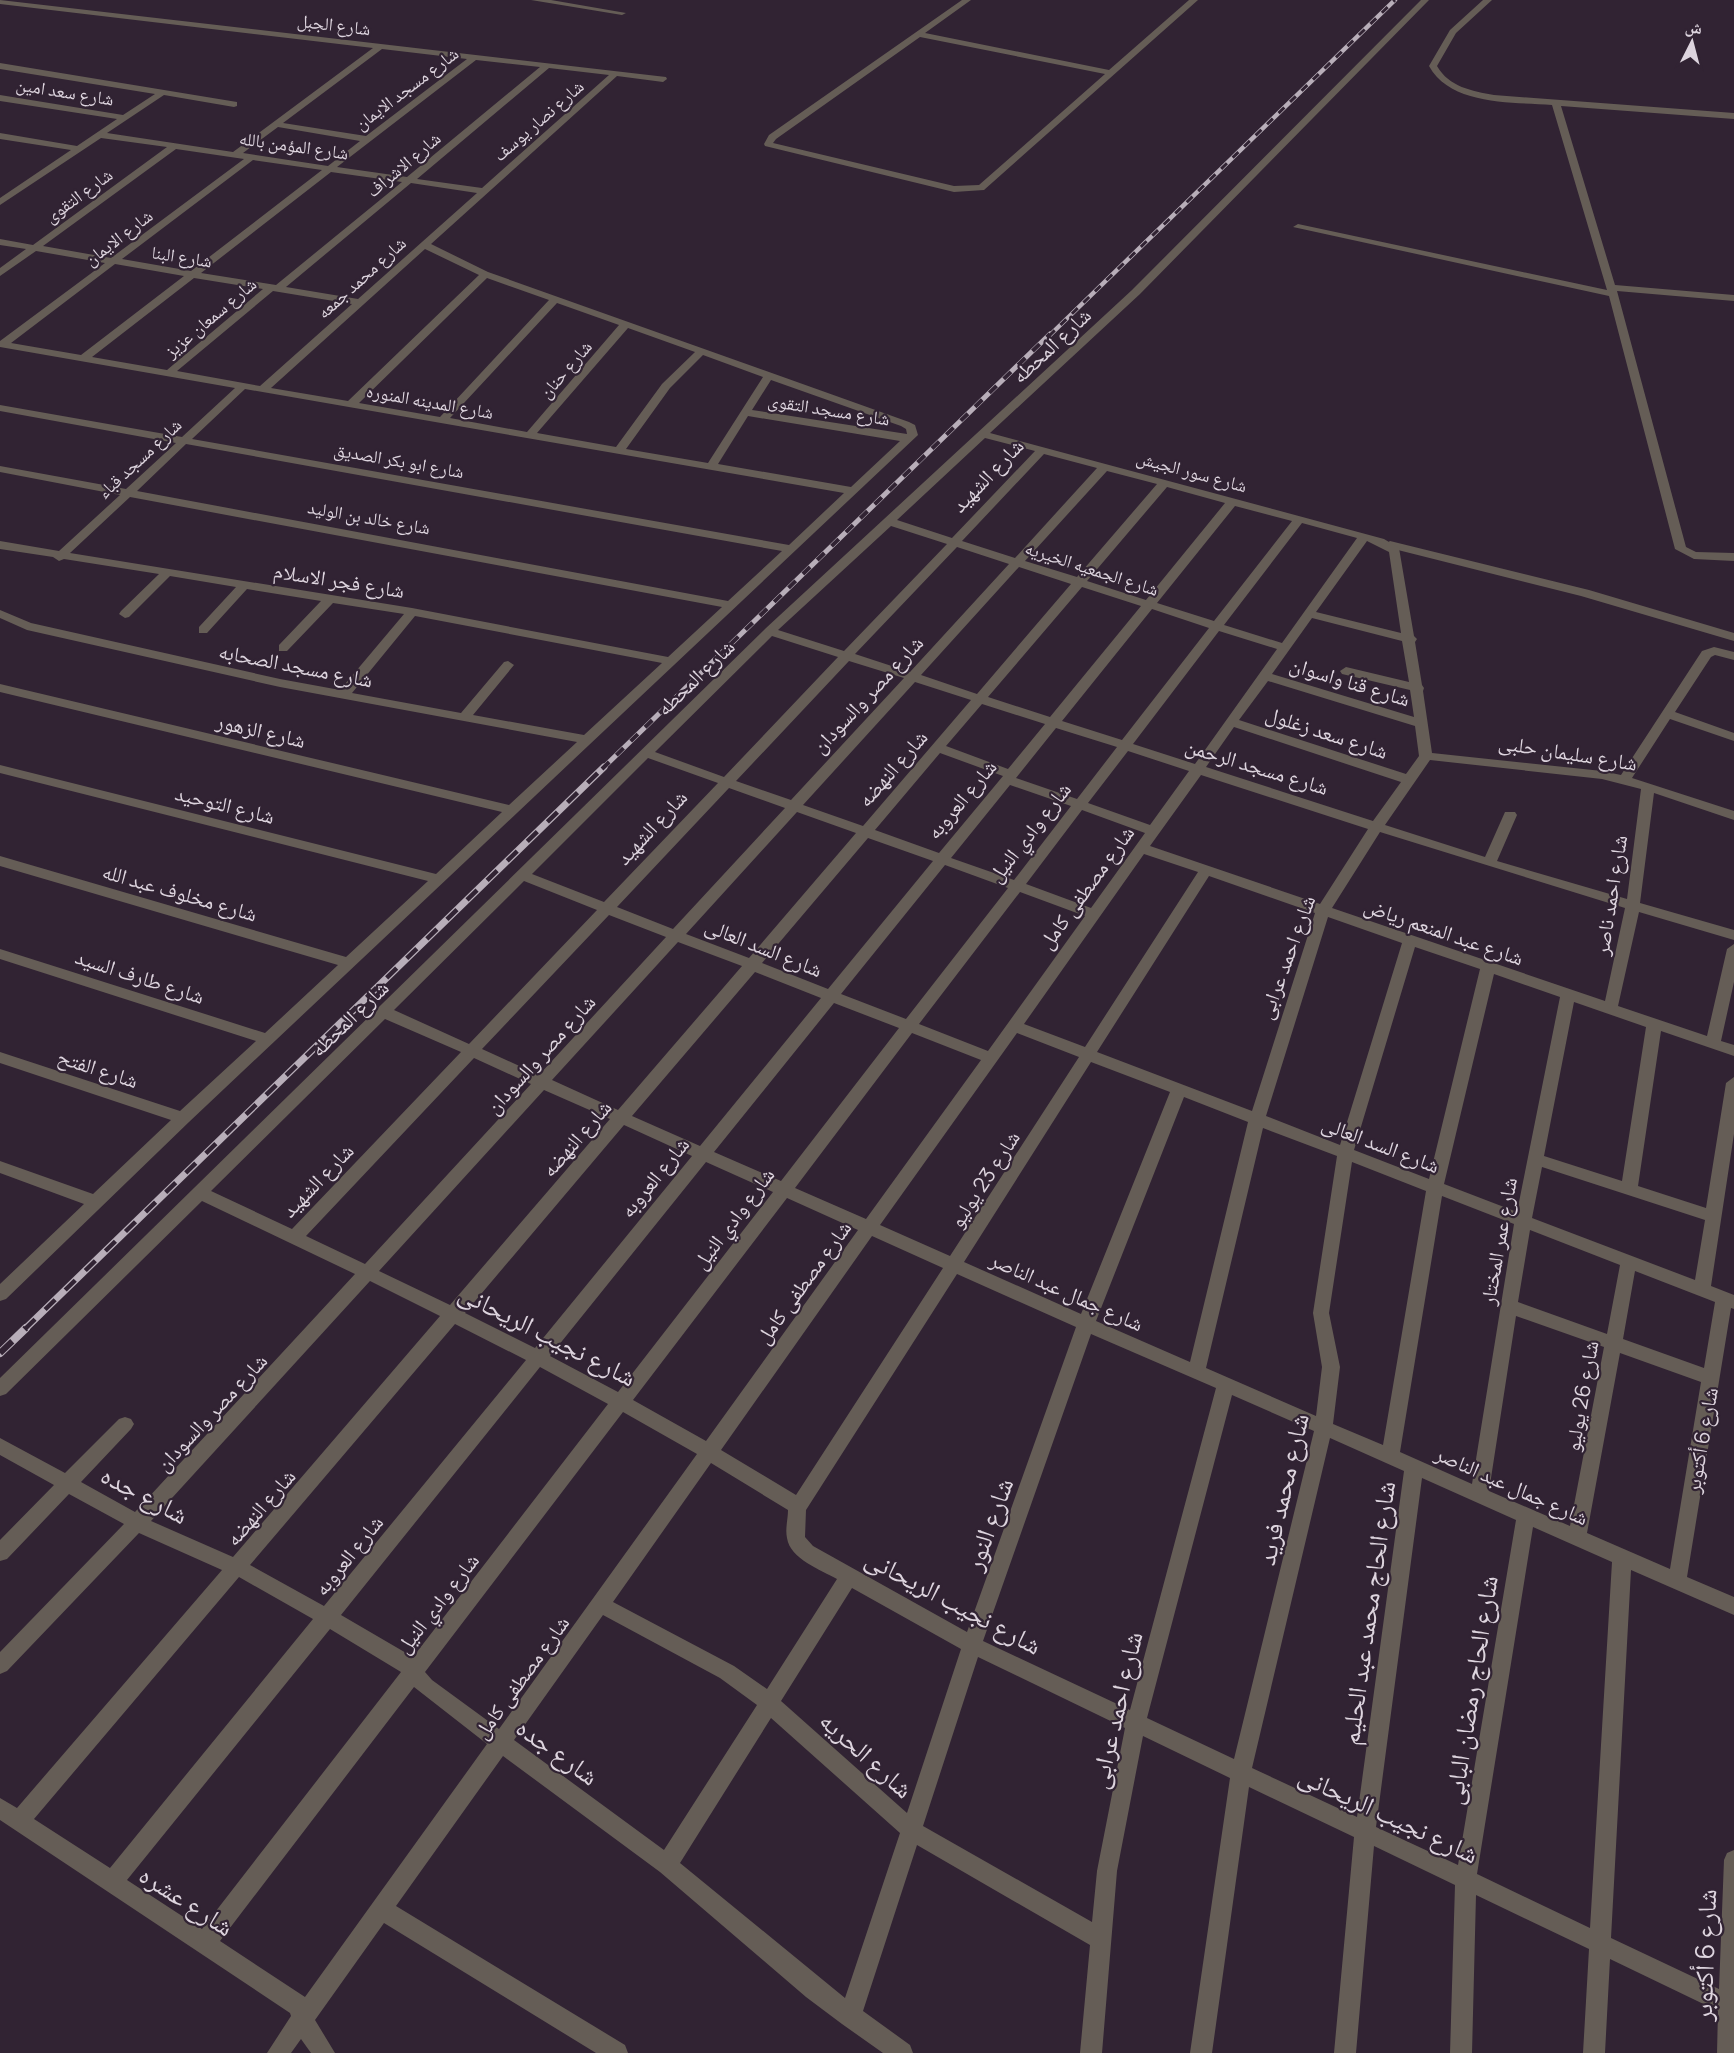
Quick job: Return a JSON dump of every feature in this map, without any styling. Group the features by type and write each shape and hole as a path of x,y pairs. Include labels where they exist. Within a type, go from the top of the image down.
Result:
{"street":[{"path":"535,0 622,13"},
{"path":"967,0 772,137 768,144 954,189 973,190 985,184 1194,0"},
{"name":"شارع المحطه","path":"0,1389 770,631 1136,292 1425,0"},
{"path":"1488,0 1446,41 1432,66 1444,82 1474,94 1556,103 1734,116"},
{"name":"شارع الجبل","path":"0,2 663,80"},
{"path":"918,34 1110,73"},
{"path":"237,153 381,46"},
{"name":"شارع مسجد الايمان","path":"84,358 474,57"},
{"path":"0,66 234,104"},
{"name":"شارع الاشراف","path":"275,288 547,66"},
{"name":"شارع نصار يوسف","path":"483,191 615,74"},
{"path":"0,202 164,92"},
{"name":"شارع سعد امين","path":"0,98 125,118"},
{"path":"1556,103 1612,291 1681,549 1694,555 1734,558"},
{"path":"276,124 366,139"},
{"name":"شارع المؤمن بالله","path":"100,135 237,153 483,191"},
{"path":"0,136 79,149"},
{"name":"شارع التقوى","path":"0,273 176,145"},
{"name":"شارع الايمان","path":"2,344 253,156"},
{"name":"شارع محمد جمعه","path":"263,389 483,191"},
{"path":"1298,227 1612,291 1734,298"},
{"name":"شارع البنا","path":"0,242 358,302"},
{"path":"423,244 485,274 911,427 914,430 909,439"},
{"path":"351,404 485,274"},
{"name":"شارع سمعان عزيز","path":"169,373 275,288"},
{"path":"443,420 555,300"},
{"name":"شارع حنان","path":"530,435 626,324"},
{"name":"شارع المدينه المنوره","path":"2,344 854,491"},
{"path":"619,450 666,386 702,351"},
{"path":"711,466 769,375"},
{"name":"شارع مسجد قباء","path":"59,557 243,386"},
{"name":"شارع ابو بكر الصديق","path":"0,408 792,549"},
{"name":"شارع مسجد التقوى","path":"745,412 909,439"},
{"name":"شارع سور الجيش","path":"983,434 1390,545 1586,593 1734,637"},
{"name":"شارع المحطه","path":"2,1289 909,439"},
{"name":"شارع الشهيد","path":"294,1238 725,781 1043,449"},
{"name":"شارع مصر والسودان","path":"0,1665 137,1523 1105,466"},
{"name":"شارع خالد بن الوليد","path":"0,469 731,605"},
{"name":"شارع النهضه","path":"19,1821 1165,482"},
{"name":"شارع العروبه","path":"112,1882 940,859 1233,501"},
{"name":"شارع وادي النيل","path":"204,1944 1299,519"},
{"name":"شارع الجمعيه الخيريه","path":"888,521 1285,648"},
{"name":"شارع مصطفى كامل","path":"278,2053 1364,537"},
{"name":"شارع فجر الاسلام","path":"0,545 59,557 412,612 671,661"},
{"path":"1390,545 1395,550 1411,639 1426,756"},
{"path":"125,614 167,573"},
{"path":"203,630 244,585"},
{"path":"283,648 330,598"},
{"path":"344,694 412,612"},
{"name":"شارع مسجد الصحابه","path":"0,614 39,628 211,668 587,740"},
{"path":"1309,614 1411,639"},
{"name":"شارع مسجد الرحمن","path":"770,631 1489,863 1734,935"},
{"path":"1625,779 1706,654 1714,651 1734,656"},
{"path":"464,717 508,665"},
{"path":"1346,671 1418,688"},
{"name":"شارع قنا واسوان","path":"1265,676 1423,724"},
{"name":"شارع الزهور","path":"0,688 512,810"},
{"path":"1666,713 1734,736"},
{"name":"شارع سعد زغلول","path":"1232,722 1410,780"},
{"path":"938,748 1154,831"},
{"path":"646,753 1094,914"},
{"name":"شارع سليمان حلبى","path":"1426,756 1569,770 1625,779 1734,816"},
{"name":"شارع احمد عرابى","path":"1196,1372 1257,1119 1323,911 1377,826 1426,756"},
{"name":"شارع التوحيد","path":"0,769 439,879"},
{"name":"شارع احمد ناصر","path":"1610,1010 1633,906 1648,786"},
{"path":"1489,863 1510,815"},
{"name":"شارع عبد المنعم رياض","path":"1141,848 1734,1051"},
{"name":"شارع مخلوف عبد الله","path":"0,861 349,963"},
{"name":"شارع 23 يوليو","path":"797,1509 1206,870"},
{"name":"شارع السد العالى","path":"521,875 991,1058"},
{"name":"شارع محمد فريد","path":"1201,2053 1241,1773 1324,1428 1331,1367 1321,1313 1345,1153 1410,941"},
{"path":"1713,1044 1734,949"},
{"name":"شارع طارف السيد","path":"0,954 268,1039"},
{"path":"1390,1456 1435,1187 1488,968"},
{"name":"شارع عمر المختار","path":"1479,1496 1523,1221 1568,996"},
{"name":"شارع جمال عبد الناصر","path":"384,1012 1086,1324 1734,1606"},
{"path":"1629,1190 1654,1025"},
{"name":"شارع السد العالى","path":"1014,1026 1729,1300"},
{"name":"شارع الفتح","path":"0,1057 183,1118"},
{"path":"1702,1289 1734,1083"},
{"name":"شارع النور","path":"850,2016 972,1645 1086,1324 1179,1089"},
{"path":"1536,1159 1714,1217"},
{"path":"0,1167 97,1202"},
{"name":"شارع نجيب الريحانى","path":"198,1192 452,1315 621,1402 708,1452 787,1499 797,1509 795,1532 800,1546 972,1645 1598,1944 1732,2005"},
{"name":"شارع 26 يوليو","path":"1577,1538 1629,1261"},
{"name":"شارع 6 أكتوبر","path":"1677,1581 1711,1378 1729,1300"},
{"path":"1509,1306 1711,1378"},
{"name":"شارع احمد عرابى","path":"1091,2053 1107,1871 1136,1723 1226,1385"},
{"path":"0,1554 125,1424"},
{"name":"شارع جده","path":"0,1446 137,1523 237,1567 327,1617 414,1670 425,1686 667,1865 758,1944 850,2016 902,2053"},
{"name":"شارع الحاج محمد عبد الحليم","path":"1345,2053 1365,1833 1414,1467"},
{"name":"شارع الحاج رمضان البابى","path":"1461,2053 1466,1880 1526,1515"},
{"path":"1594,2053 1598,1944 1622,1557"},
{"path":"667,1865 849,1576"},
{"name":"شارع الحريه","path":"601,1605 727,1672 769,1703 911,1830 970,1866 1101,1939"},
{"name":"شارع عشره","path":"0,1808 298,2005 311,2036 324,2053"},
{"name":"شارع 6 أكتوبر","path":"1728,2053 1732,2005 1734,1860"},
{"path":"381,1909 617,2053"}],"railway":[{"path":"1049,336 1395,0"},
{"path":"602,769 1050,334"},
{"path":"25,1329 604,767"},
{"path":"0,1353 26,1328"}]}
